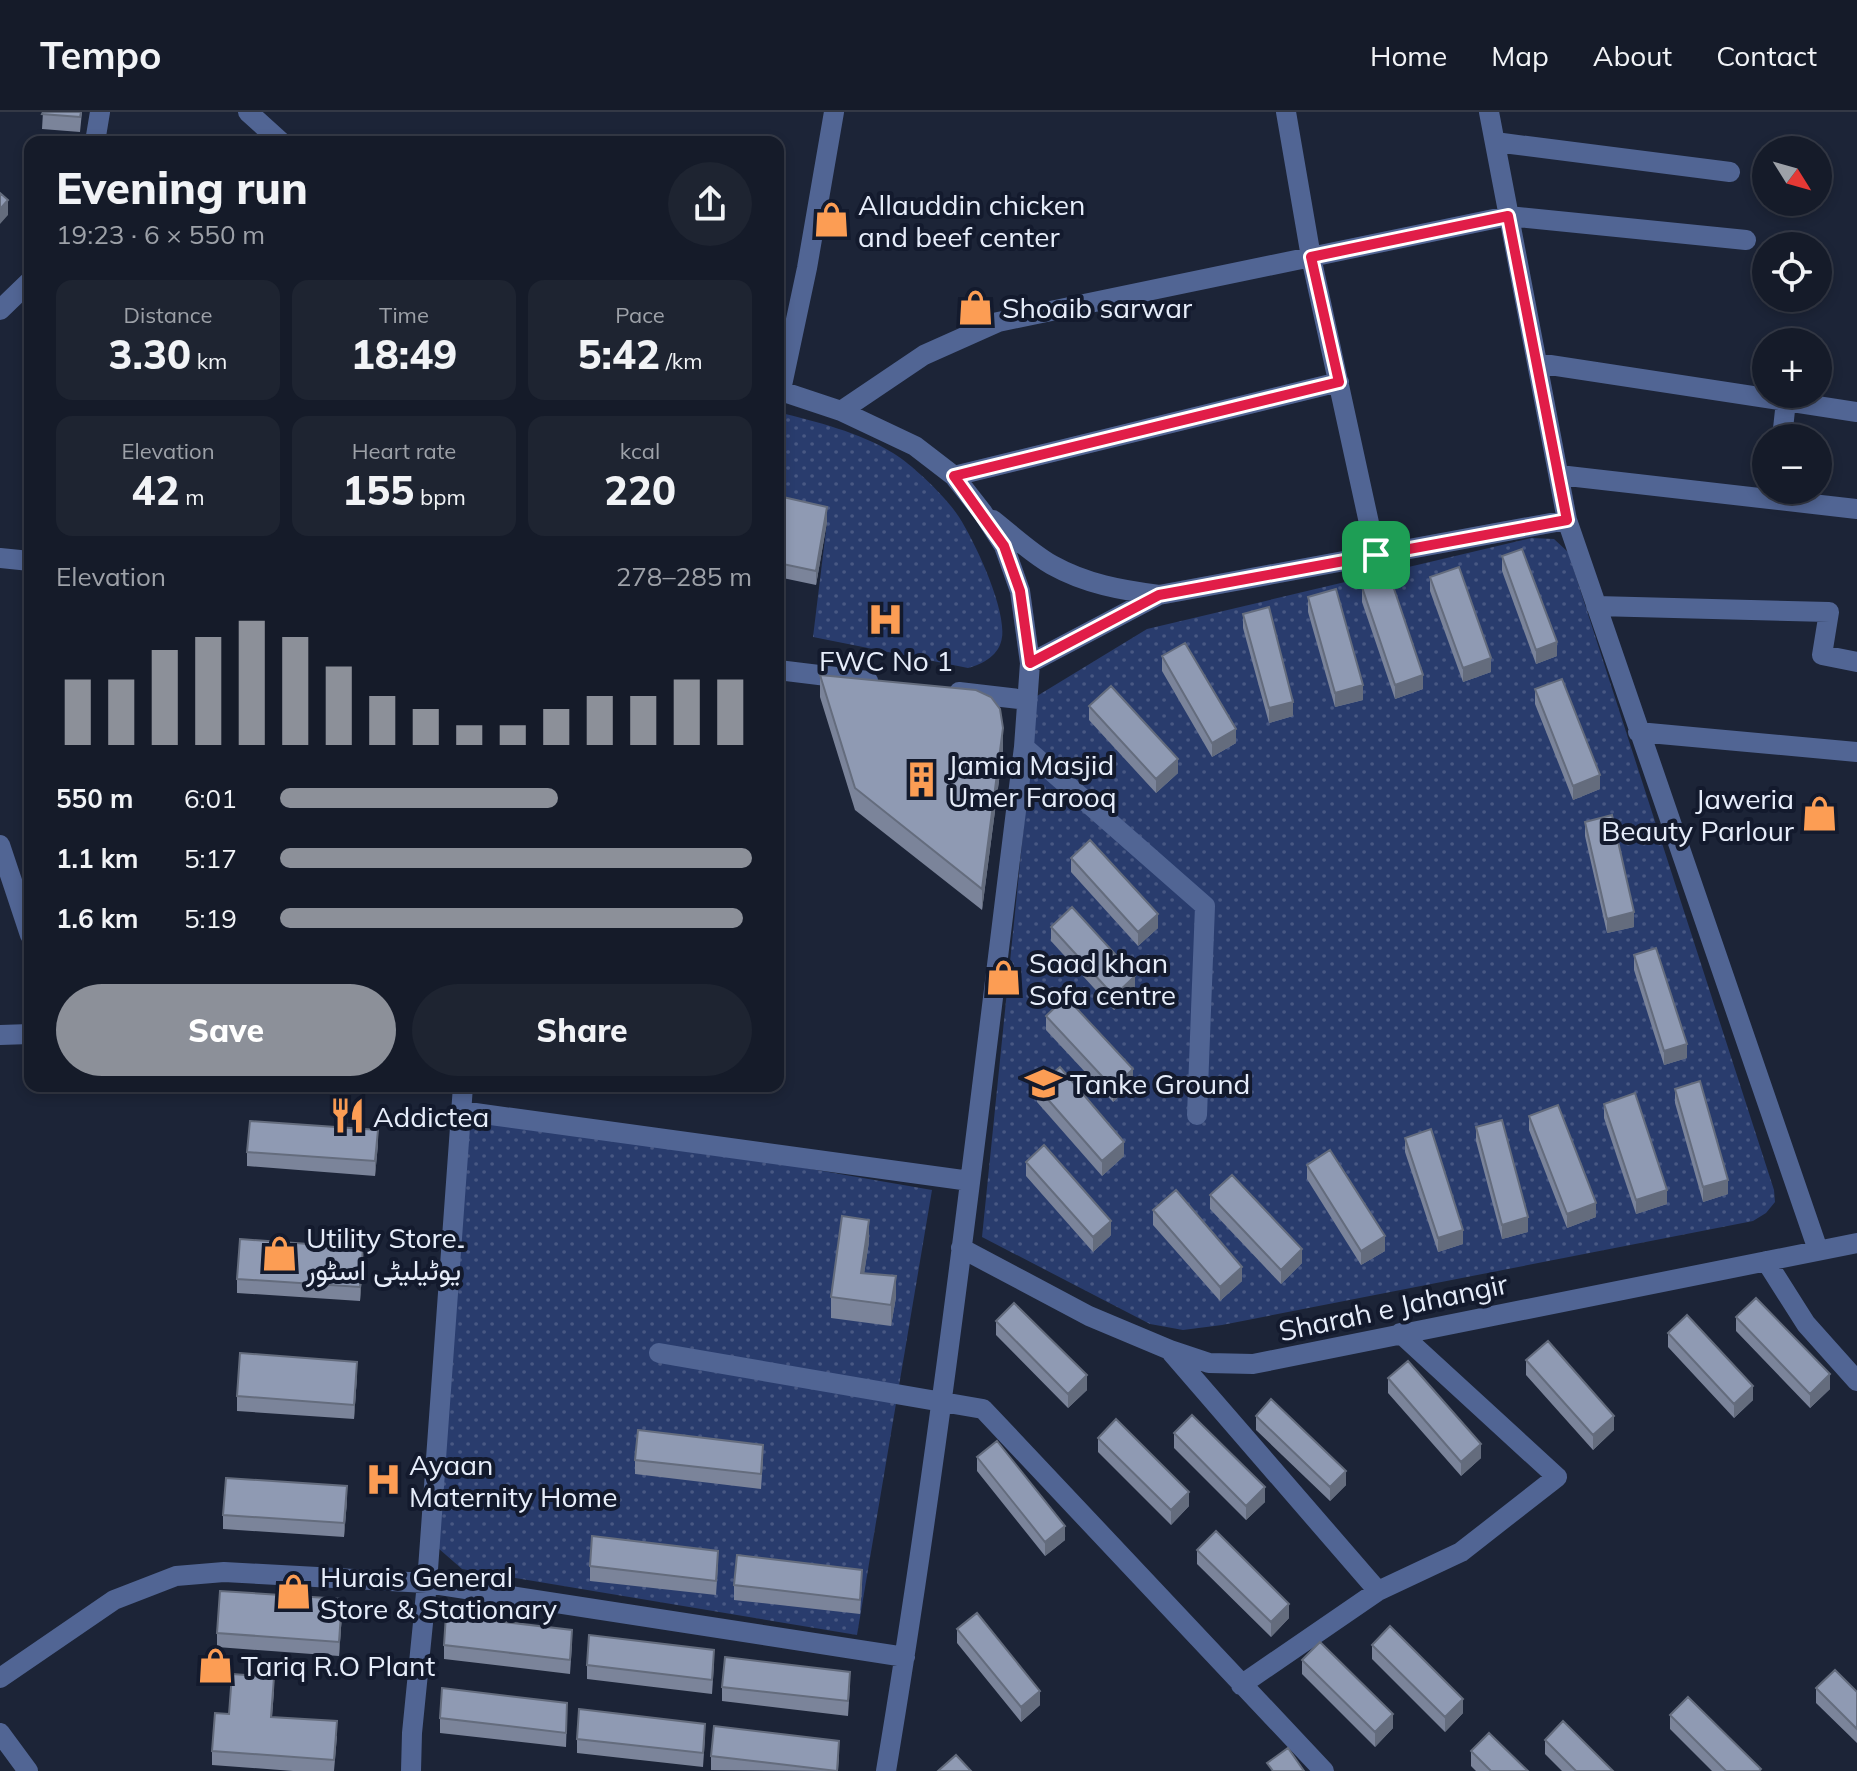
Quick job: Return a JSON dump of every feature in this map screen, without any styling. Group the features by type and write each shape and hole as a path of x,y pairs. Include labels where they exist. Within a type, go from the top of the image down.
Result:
{"street":[{"path":"96,136 100,112"},
{"path":"248,112 274,136"},
{"path":"784,372 807,268 834,112"},
{"path":"1286,112 1311,257 1376,555"},
{"path":"1489,112 1567,520 1818,1250"},
{"path":"1495,142 1730,172"},
{"path":"841,411 924,355 998,322 1508,216 1746,240"},
{"path":"1,306 24,291"},
{"path":"1537,363 1752,396"},
{"path":"954,476 1339,382"},
{"path":"784,391 841,411 915,446 954,476 1004,546 1020,591 1030,663 1024,747 942,1401 886,1771"},
{"path":"1831,408 1857,412"},
{"path":"1559,475 1752,493"},
{"path":"1828,504 1857,509"},
{"path":"983,513 1050,564 1083,581 1159,595"},
{"path":"1030,663 1159,595 1567,520"},
{"path":"0,558 24,560"},
{"path":"1596,606 1829,612 1822,655 1857,662"},
{"path":"784,671 887,683"},
{"path":"934,688 1027,700"},
{"path":"1638,732 1857,752"},
{"path":"1024,747 1205,906 1197,1115"},
{"path":"0,845 24,917"},
{"path":"0,1035 24,1034"},
{"path":"411,1771 463,1092"},
{"path":"461,1111 970,1181"},
{"name":"Sharah e Jahangir","path":"961,1248 1089,1316 1170,1350 1209,1363 1253,1364 1857,1243"},
{"path":"1766,1261 1806,1324 1857,1381"},
{"path":"1241,1685 1378,1591 1461,1552 1557,1477 1400,1333"},
{"path":"1170,1350 1378,1591"},
{"path":"659,1353 983,1409 1324,1771"},
{"path":"0,1678 114,1600 176,1576 224,1572 427,1583 905,1657"},
{"path":"0,1733 28,1771"}],"shaded area":[{"path":"784,414 866,439 893,453 929,482 959,517 988,576 1002,625 998,649 990,658 968,668 813,637 827,522 784,511"},
{"path":"1531,538 1554,539 1568,552 1774,1190 1775,1202 1766,1213 1753,1221 1222,1325 1183,1330 1150,1324 982,1237 1037,696 1147,629"},
{"path":"481,1112 932,1190 857,1635 462,1569 430,1541 467,1136"}],"building":[{"path":"43,112 81,112 80,117"},
{"path":"0,193 8,200 0,209"},
{"path":"784,497 827,507 816,571 784,564"},
{"path":"1522,549 1557,642 1536,650 1502,556"},
{"path":"1459,567 1491,658 1463,668 1430,577"},
{"path":"1390,577 1423,675 1395,685 1362,587"},
{"path":"1336,589 1363,685 1335,693 1308,597"},
{"path":"1269,607 1293,702 1269,708 1243,614"},
{"path":"1185,643 1236,729 1212,743 1162,656"},
{"name":"Jamia Masjid Umer Farooq","path":"820,675 976,690 991,697 1000,709 1003,728 982,889 855,788"},
{"path":"1562,679 1600,775 1573,786 1535,689"},
{"path":"1111,686 1178,759 1156,779 1089,706"},
{"path":"1612,815 1634,912 1607,919 1585,822"},
{"path":"1090,840 1158,914 1138,932 1071,858"},
{"path":"1072,907 1135,976 1114,996 1051,927"},
{"path":"1656,948 1687,1044 1664,1051 1634,955"},
{"path":"1066,997 1133,1069 1113,1088 1046,1016"},
{"path":"1060,1067 1124,1142 1102,1161 1037,1087"},
{"path":"1700,1081 1728,1180 1703,1187 1675,1089"},
{"path":"1635,1093 1667,1190 1636,1200 1604,1104"},
{"path":"1558,1105 1596,1203 1567,1214 1529,1116"},
{"path":"1502,1120 1528,1217 1502,1225 1476,1127"},
{"path":"250,1121 378,1130 375,1161 247,1152"},
{"path":"1431,1129 1463,1230 1438,1238 1405,1138"},
{"path":"1044,1145 1111,1221 1093,1237 1026,1162"},
{"path":"1330,1150 1385,1236 1361,1251 1307,1165"},
{"path":"1232,1175 1302,1249 1281,1270 1210,1195"},
{"path":"1176,1190 1242,1267 1220,1287 1153,1210"},
{"path":"842,1216 869,1220 861,1273 896,1276 891,1305 831,1297"},
{"path":"240,1239 363,1248 360,1287 237,1279"},
{"path":"1756,1298 1830,1374 1810,1394 1736,1317"},
{"path":"1014,1303 1087,1375 1068,1394 996,1321"},
{"path":"1687,1315 1753,1386 1734,1404 1668,1333"},
{"path":"1548,1341 1614,1416 1593,1435 1526,1360"},
{"path":"240,1353 357,1362 354,1405 237,1396"},
{"path":"1408,1361 1481,1444 1461,1462 1388,1378"},
{"path":"1271,1399 1346,1471 1330,1487 1256,1416"},
{"path":"1192,1415 1265,1487 1246,1506 1174,1433"},
{"path":"1116,1419 1189,1492 1171,1510 1098,1438"},
{"path":"638,1430 763,1445 761,1474 635,1460"},
{"path":"997,1441 1065,1526 1045,1542 977,1457"},
{"path":"226,1478 347,1486 344,1523 223,1515"},
{"path":"1216,1531 1289,1604 1271,1622 1197,1550"},
{"path":"592,1536 718,1551 716,1581 590,1566"},
{"path":"737,1555 862,1570 860,1600 734,1585"},
{"path":"220,1591 342,1599 339,1642 217,1633"},
{"path":"977,1613 1040,1691 1021,1707 957,1629"},
{"path":"446,1615 572,1630 570,1660 444,1645"},
{"path":"1390,1626 1463,1699 1445,1717 1372,1645"},
{"path":"589,1635 714,1650 712,1680 587,1665"},
{"path":"1320,1642 1393,1714 1375,1732 1302,1660"},
{"path":"725,1657 850,1672 848,1701 722,1687"},
{"path":"1835,1670 1857,1692 1857,1729 1816,1688"},
{"path":"232,1674 274,1677 271,1717 337,1721 334,1760 212,1751 215,1713 229,1714"},
{"path":"442,1688 567,1703 566,1733 440,1718"},
{"path":"1688,1697 1761,1769 1759,1771 1726,1771 1670,1715"},
{"path":"579,1709 705,1724 703,1753 577,1739"},
{"path":"1563,1721 1613,1771 1576,1771 1545,1740"},
{"path":"714,1726 839,1741 837,1771 711,1756"},
{"path":"1489,1733 1528,1771 1491,1771 1471,1751"},
{"path":"1288,1748 1304,1771 1273,1771 1267,1763"},
{"path":"956,1755 971,1771 938,1771"}],"place":[{"name":"Allauddin chicken and beef center","path":"832,220"},
{"name":"Shoaib sarwar","path":"976,307"},
{"name":"FWC No 1","path":"886,620"},
{"name":"Jamia Masjid Umer Farooq","path":"922,780"},
{"name":"Jaweria Beauty Parlour","path":"1820,814"},
{"name":"Saad khan Sofa centre","path":"1003,978"},
{"name":"Tanke Ground","path":"1044,1083"},
{"name":"Addictea","path":"347,1116"},
{"name":"Utility Store۔ یوٹیلیٹی اسٹور","path":"280,1253"},
{"name":"Ayaan Maternity Home","path":"383,1480"},
{"name":"Hurais General Store & Stationary","path":"294,1592"},
{"name":"Tariq R.O Plant","path":"215,1665"}],"route":[{"path":"1508,216 1567,520 1376,555 1159,595 1030,663 1020,591 1004,546 954,476 1339,382 1311,257 1508,216"}]}
